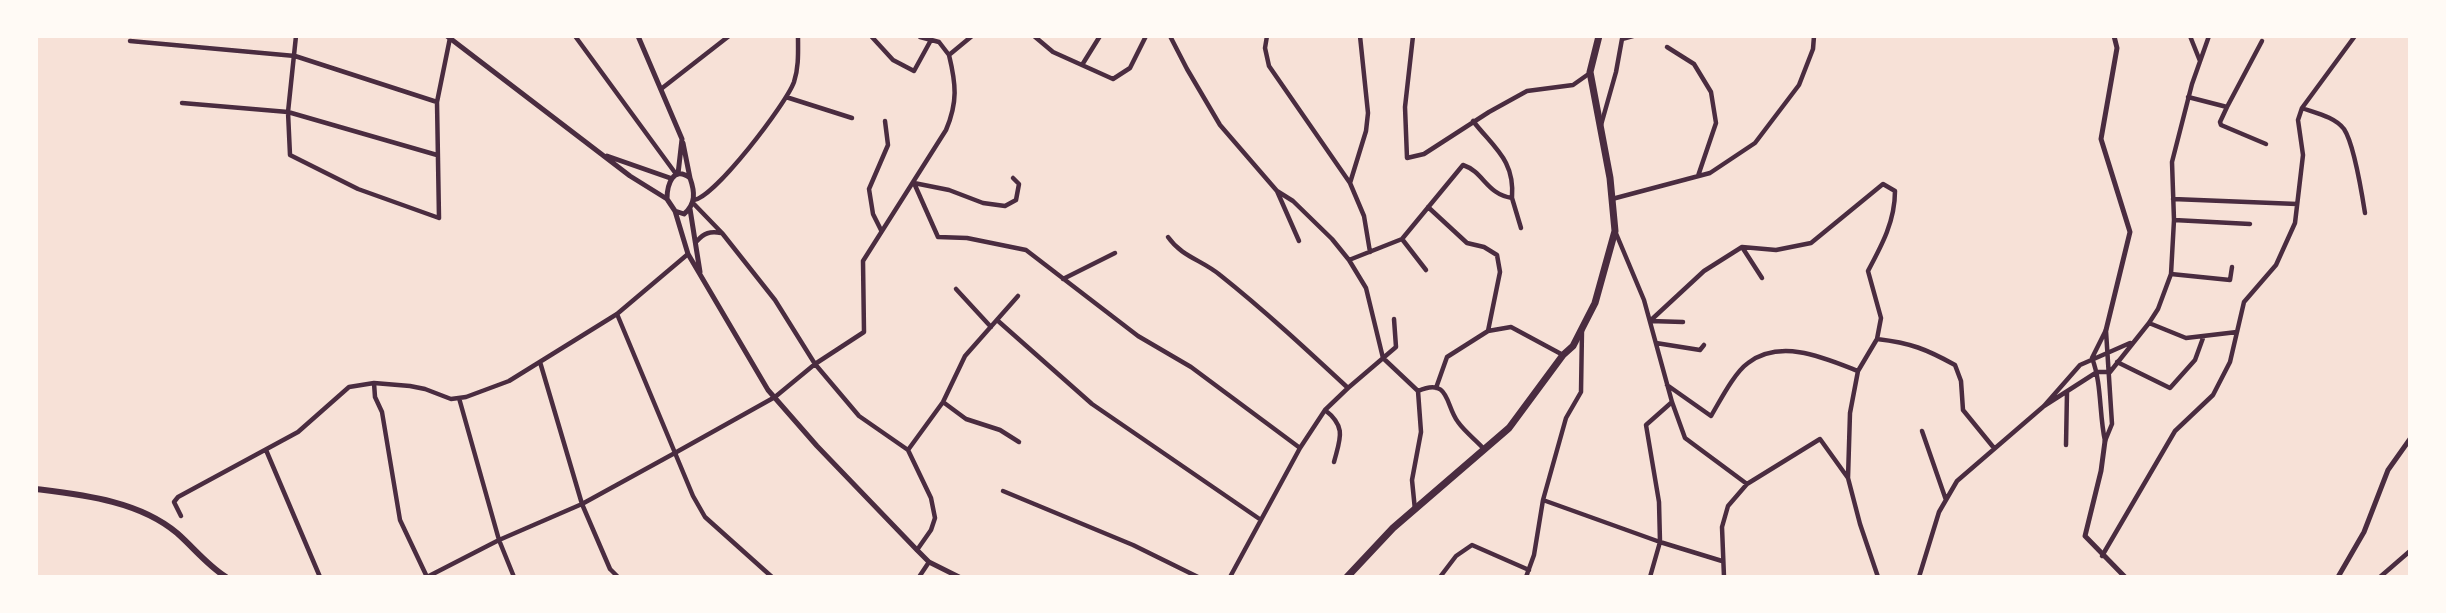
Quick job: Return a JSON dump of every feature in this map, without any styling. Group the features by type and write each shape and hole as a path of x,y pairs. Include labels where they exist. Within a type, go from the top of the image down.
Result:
{"main road":[{"path":"1347,577 1393,528 1509,428 1563,355 1573,346 1595,303 1615,231 1612,199 1590,72 1599,36"},
{"path":"36,489 129,506 177,533 203,559 226,577"}],"street":[{"path":"296,36 288,112 290,154 358,189 439,218 437,102 449,37 630,176 667,199 675,211 688,254 775,397 817,447 929,562 959,577"},
{"path":"574,36 675,175"},
{"path":"639,36 682,139 690,178 700,273"},
{"path":"661,89 729,36"},
{"path":"675,211 684,214 693,204 709,194 758,136 786,97 794,81 798,61 798,36"},
{"path":"871,36 893,60 914,71 931,40"},
{"path":"950,55 972,36"},
{"path":"1034,36 1053,52 1113,80 1130,68 1144,37"},
{"path":"1082,65 1100,36"},
{"path":"1170,36 1220,125 1277,191 1293,201 1332,239 1349,260 1366,288 1383,358 1418,391 1421,432 1412,480 1415,510"},
{"path":"1267,36 1265,48 1269,66 1350,183 1364,216 1370,252"},
{"path":"1350,183 1366,131 1368,113 1360,36"},
{"path":"1413,36 1405,107 1407,158 1424,154 1473,121 1527,91 1574,85 1590,72"},
{"path":"1600,128 1616,72 1622,39 1633,36"},
{"path":"1612,199 1710,173 1755,143 1799,85 1813,49 1814,36"},
{"path":"2105,441 2101,423 2097,372 2092,358 2106,330 2130,231 2101,139 2117,48 2114,36"},
{"path":"2190,36 2200,61"},
{"path":"2110,372 2158,309 2171,274 2174,220 2172,162 2188,97 2209,36"},
{"path":"2102,556 2175,432 2213,395 2230,362 2244,302 2276,265 2295,223 2303,155 2298,120 2302,108 2355,36"},
{"path":"374,383 375,397 382,412 400,520 427,577 499,540 582,504 775,397 815,364 864,332 863,261 881,230 914,183 946,130 954,111 955,81 950,55 939,42 920,37"},
{"path":"130,41 295,56 437,102"},
{"path":"2262,41 2220,122 2222,125 2266,144"},
{"path":"1667,47 1694,63 1711,92 1716,123 1698,177"},
{"path":"786,97 852,118"},
{"path":"2188,97 2227,107"},
{"path":"182,104 288,112 437,155"},
{"path":"2302,108 2335,120 2345,130 2358,173 2365,213"},
{"path":"1473,121 1508,163 1513,185 1512,198 1521,228"},
{"path":"881,230 873,214 869,189 888,145 885,122"},
{"path":"667,199 667,186 675,175 682,139"},
{"path":"600,153 675,175 684,174 690,178"},
{"path":"1349,260 1402,239 1463,165 1472,168 1499,196 1512,198"},
{"path":"914,183 949,190 983,203 1005,206 1016,200 1019,191 1019,184 1013,178"},
{"path":"914,183 938,237 966,238 1026,250 1138,336 1191,367 1300,448"},
{"path":"1650,321 1704,271 1742,247 1776,250 1812,243 1884,184 1895,190 1895,206 1886,238 1868,271 1881,318 1877,339 1858,371 1850,413 1848,478 1860,524 1878,577"},
{"path":"1277,191 1299,242"},
{"path":"2173,199 2297,204"},
{"path":"693,204 722,233 775,300 815,364 859,416 908,450 931,498 935,518 931,530 917,550"},
{"path":"1428,207 1467,243 1484,247 1497,255 1500,272 1488,331"},
{"path":"2174,220 2250,224"},
{"path":"1615,231 1644,300 1672,402 1685,438 1747,483"},
{"path":"697,241 702,235 710,232 722,233"},
{"path":"1168,237 1177,250 1215,271 1259,307 1348,388"},
{"path":"1402,239 1426,270"},
{"path":"1742,247 1762,278"},
{"path":"1063,279 1115,253"},
{"path":"181,516 174,506 178,497 298,432 349,387 374,383 410,386 451,399 510,381 617,314 688,254"},
{"path":"2171,274 2230,280 2232,267"},
{"path":"956,289 991,327"},
{"path":"908,450 943,402 965,356 1018,296"},
{"path":"617,314 684,479 705,517 772,577"},
{"path":"997,320 1092,404 1262,520"},
{"path":"1230,577 1300,448 1325,410 1396,347 1394,320"},
{"path":"1650,321 1683,322"},
{"path":"2149,323 2186,338 2203,338 2237,332"},
{"path":"1436,387 1447,357 1488,331 1510,327 1563,355"},
{"path":"1526,577 1534,555 1543,500 1566,418 1581,392 1582,327"},
{"path":"2106,330 2112,424 2105,441 2101,471 2085,536 2125,577"},
{"path":"2117,362 2170,388 2195,360 2203,338"},
{"path":"1877,339 1924,348 1955,365 1961,381 1962,410 1994,448"},
{"path":"1919,577 1940,512 1957,481 2044,406 2080,365 2133,342"},
{"path":"1656,343 1700,350 1704,345"},
{"path":"1667,385 1711,416 1748,363 1777,351 1812,353 1858,371"},
{"path":"540,362 582,504 610,570 618,577"},
{"path":"2044,406 2097,372 2110,372"},
{"path":"1418,391 1427,387 1436,387 1446,394 1456,421 1484,449"},
{"path":"2067,392 2067,444"},
{"path":"459,398 499,540 514,577"},
{"path":"943,402 966,418 1000,430 1019,442"},
{"path":"1650,577 1660,542 1659,502 1646,424 1672,402"},
{"path":"1325,410 1336,418 1341,429 1334,462"},
{"path":"1922,431 1946,500"},
{"path":"1724,577 1722,527 1728,506 1747,483 1820,439 1848,478"},
{"path":"2338,577 2364,532 2388,470 2410,439"},
{"path":"266,450 320,577"},
{"path":"1003,491 1133,545 1198,577"},
{"path":"1543,500 1660,542 1722,561"},
{"path":"1440,577 1456,556 1472,545 1529,570"},
{"path":"2380,577 2410,551"},
{"path":"919,577 929,562"}]}
